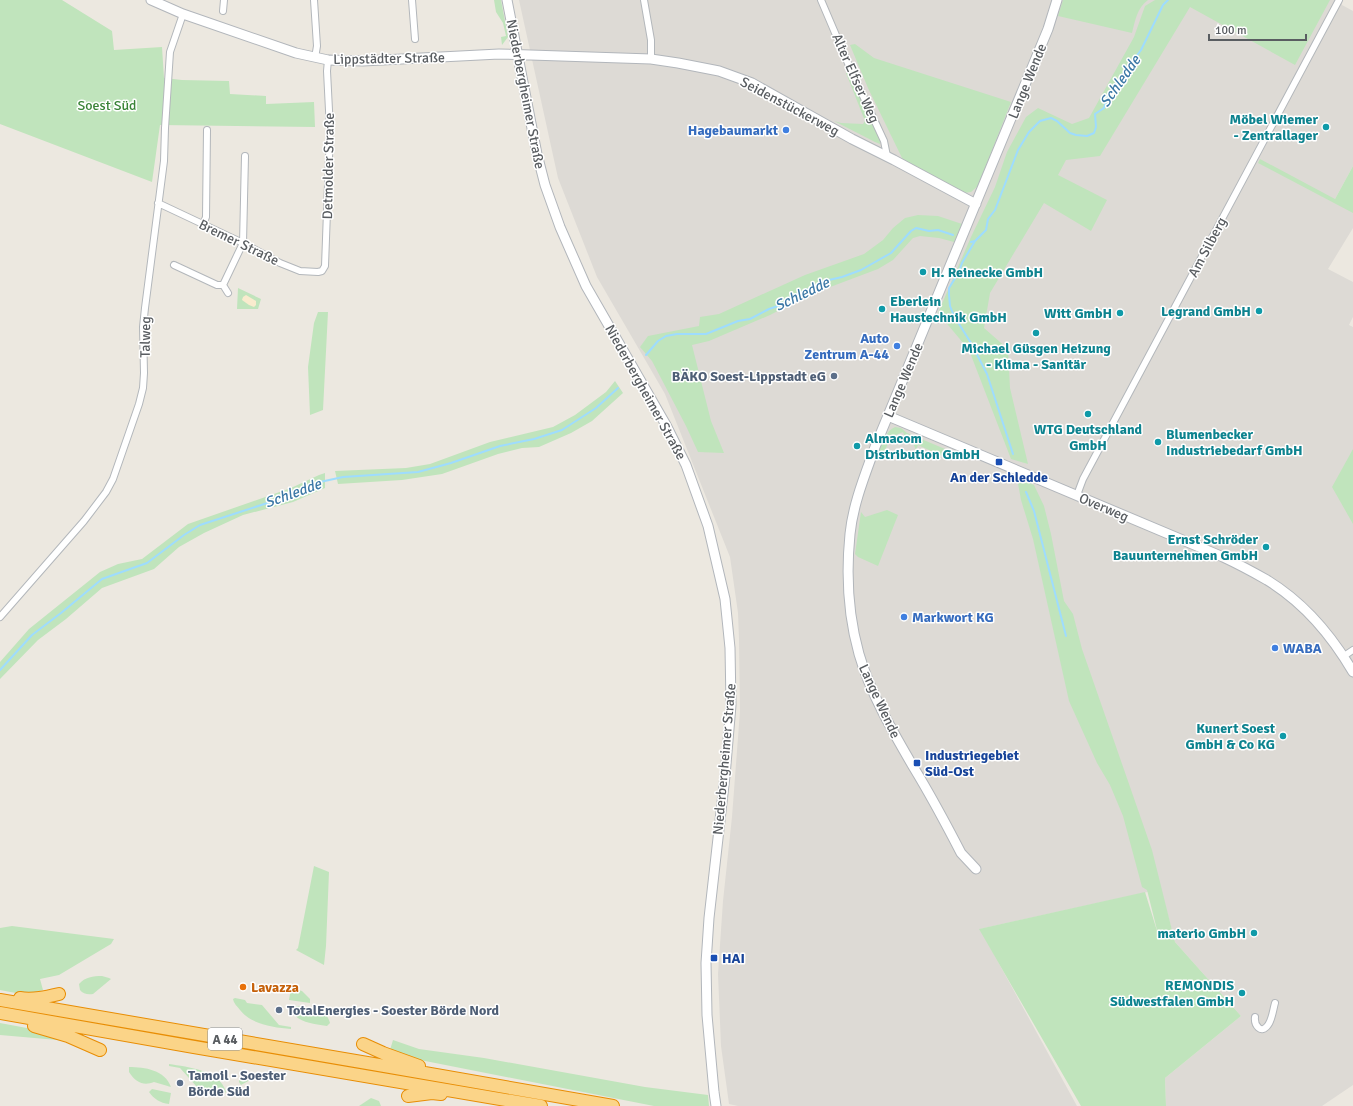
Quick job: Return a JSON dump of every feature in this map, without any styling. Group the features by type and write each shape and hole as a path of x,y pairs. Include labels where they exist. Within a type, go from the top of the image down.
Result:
{"highway":[{"path":"0,994 27,999 59,994"},
{"name":"A 44","path":"0,1000 450,1076 613,1106"},
{"name":"A 44","path":"0,1013 448,1092"},
{"path":"0,1019 40,1027 68,1036 100,1050"},
{"path":"363,1044 383,1053 450,1076"},
{"path":"408,1096 448,1092 486,1096 541,1106"}],"street":[{"name":"Lippstädter Straße","path":"151,0 183,14 288,50 315,58 328,60 362,61 499,54 518,55"},
{"path":"223,11 224,0"},
{"path":"314,0 317,46 315,58"},
{"path":"412,0 415,39"},
{"name":"Niederbergheimer Straße","path":"507,0 537,154 545,185 560,228 586,286 666,425 686,465 708,526 725,599 730,648 731,706 725,776 709,918 706,962 707,1015 716,1106"},
{"path":"644,0 651,40 651,59"},
{"name":"Alter Elfser Weg","path":"821,0 850,68 884,140 887,156"},
{"name":"Lange Wende","path":"976,869 962,853 891,729 874,693 859,655 848,599 850,534 863,479 1048,29 1057,0"},
{"name":"Am Silberg","path":"1077,496 1083,479 1339,0"},
{"name":"Talweg","path":"0,617 88,517 106,492 113,479 139,404 143,388 144,373 143,327 164,161 170,52 183,14"},
{"name":"Seidenstückerweg","path":"518,55 651,59 719,71 752,84 852,139 976,204"},
{"name":"Detmolder Straße","path":"322,271 325,266 330,130 327,71 328,60"},
{"path":"203,225 206,217 207,130"},
{"path":"223,285 243,243 245,156"},
{"name":"Bremer Straße","path":"158,203 243,243 280,263 300,271 322,271"},
{"path":"174,265 217,285 223,285"},
{"path":"223,285 228,293"},
{"name":"Overweg","path":"888,416 1223,557 1267,580 1307,612 1344,656 1353,672"},
{"path":"1344,656 1353,650"},
{"path":"1255,1017 1255,1024 1258,1027 1262,1029 1266,1027 1269,1023 1275,1003"}],"shaded area":[{"path":"519,0 1342,0 1342,5 1353,11 1353,166 1335,199 1353,212 1353,228 1328,269 1353,282 1353,317 1349,325 1353,327 1353,1085 1322,1106 1166,1106 1165,1078 1241,1016 1175,942 1161,889 980,929 1077,1106 738,1106 729,1104 721,1046 718,974 740,711 738,613 730,557 665,394 597,277 558,178"}],"green space":[{"name":"Soest Süd","path":"0,0 62,0 112,31 114,50 162,47 164,78 229,81 230,94 266,96 266,104 314,102 315,127 160,125 152,182 0,124"},
{"path":"494,0 501,0 508,37 502,45 501,37 506,36 503,23 496,12"},
{"path":"1063,0 1148,0 1141,7 1135,19 1132,33 1058,16"},
{"path":"1155,0 1330,0 1295,65 1190,7 1100,156 1066,160 1058,175 1107,200 1091,231 1044,203 990,293 984,328 1008,349 1010,388 1028,464 1011,459 969,350 938,313 971,237 995,187 1007,152 1026,117 1038,108 1072,124 1089,118 1134,37 1145,6"},
{"path":"855,44 874,58 1011,102 978,186 971,192 964,193 903,160 868,88 850,45"},
{"path":"846,73 849,73 880,138 880,144 834,121 841,123 863,124 865,121"},
{"path":"1260,159 1335,199 1353,166 1353,213 1258,163"},
{"path":"918,215 938,216 962,224 954,242 939,238 920,236 913,238 893,260 878,269 809,295 770,315 709,341 692,345 711,421 724,453 698,452 652,361 640,347 648,336 699,326 700,317 719,314 805,275 864,254 883,240 893,228 905,218"},
{"path":"238,288 261,299 258,309 237,309"},
{"path":"318,312 328,312 323,410 310,415 308,367 314,323"},
{"path":"615,381 623,393 592,421 571,433 539,447 522,448 498,454 442,474 402,480 338,484 335,471 406,468 430,464 490,442 553,427 575,415 606,392"},
{"path":"895,427 901,428 907,433 945,449 942,456 918,445 916,450 910,436 905,437 903,432 891,437 893,443 889,441 882,457 879,451 883,441 887,434"},
{"path":"1353,449 1353,524 1332,487"},
{"path":"325,473 325,488 293,502 243,515 204,533 179,547 154,569 102,588 66,619 38,640 0,679 0,662 29,629 100,572 118,564 142,559 188,524 291,488"},
{"path":"1017,478 1034,485 1044,506 1064,601 1073,614 1082,649 1152,850 1175,942 1241,1016 1165,1078 1166,1106 1081,1106 979,929 1145,892 1158,934 1147,890 1142,887 1123,816 1110,785 1097,763 1069,701 1033,539 1021,500"},
{"path":"887,510 898,515 878,566 858,557 855,554 861,512 865,517"},
{"path":"314,866 329,872 324,965 296,950 298,948"},
{"path":"12,926 114,939 111,944 59,975 40,979 43,990 26,995 0,990 0,928"},
{"path":"102,976 111,979 93,994 86,994 80,990 79,984 87,978"},
{"path":"291,988 302,991 310,999 310,1003 289,1000"},
{"path":"233,999 245,1000 247,1003 262,1005 279,1025 291,1027 291,1029 263,1024 250,1019 236,1005"},
{"path":"289,1005 314,1009 324,1013 328,1017 330,1023 327,1026 304,1021 292,1012 288,1007"},
{"path":"0,1023 43,1031 69,1041 0,1035"},
{"path":"393,1040 419,1049 484,1058 645,1087 708,1095 709,1106 654,1106 415,1059 390,1050"},
{"path":"169,1064 194,1068 210,1074 223,1085 226,1092 220,1094 209,1089 197,1087 180,1068 169,1066"},
{"path":"129,1067 148,1069 159,1073 168,1081 171,1087 154,1082 147,1084 140,1083 134,1079 129,1072"},
{"path":"242,1077 252,1079 241,1085 239,1079"},
{"path":"152,1089 171,1093 169,1104 160,1102 153,1097 149,1092"},
{"path":"371,1098 379,1101 381,1106 359,1106"}],"sand":[{"path":"246,295 256,301 256,305 254,307 242,300"}],"waterway":[{"name":"Schledde","path":"971,242 975,241 986,230 988,219 995,210 1018,150 1029,132 1040,121 1051,118 1057,121 1070,133 1076,135 1087,136 1094,133 1096,127 1095,114 1104,108 1109,93 1141,50 1163,5 1168,0"},
{"name":"Schledde","path":"646,355 658,341 666,336 677,334 706,334 738,321 750,319 769,309 781,305 789,298 829,280 861,270 891,253 911,231 916,228 929,231 938,230 953,235"},
{"path":"975,241 949,288 950,306 954,316 971,343 987,374 1013,454"},
{"name":"Schledde","path":"0,670 32,635 102,579 147,563 200,525 292,495 320,482 343,477 418,472 451,463 500,446 534,439 562,430 596,408 618,388"},
{"path":"1026,492 1034,511 1066,636"}],"place":[{"name":"Möbel Wiemer - Zentrallager","path":"1326,127"},
{"name":"Hagebaumarkt","path":"786,130"},
{"name":"H. Reinecke GmbH","path":"923,272"},
{"name":"Eberlein Haustechnik GmbH","path":"882,309"},
{"name":"Legrand GmbH","path":"1259,311"},
{"name":"Witt GmbH","path":"1120,313"},
{"name":"Michael Güsgen Heizung - Klima - Sanitär","path":"1036,333"},
{"name":"Auto Zentrum A-44","path":"897,346"},
{"name":"BÄKO Soest-Lippstadt eG","path":"834,376"},
{"name":"WTG Deutschland GmbH","path":"1088,414"},
{"name":"Blumenbecker Industriebedarf GmbH","path":"1158,442"},
{"name":"Almacom Distribution GmbH","path":"857,446"},
{"name":"An der Schledde","path":"999,462"},
{"name":"Ernst Schröder Bauunternehmen GmbH","path":"1266,547"},
{"name":"Markwort KG","path":"904,617"},
{"name":"WABA","path":"1275,648"},
{"name":"Kunert Soest GmbH & Co KG","path":"1283,736"},
{"name":"Industriegebiet Süd-Ost","path":"917,763"},
{"name":"materio GmbH","path":"1254,933"},
{"name":"HAI","path":"714,958"},
{"name":"Lavazza","path":"243,987"},
{"name":"REMONDIS Südwestfalen GmbH","path":"1242,993"},
{"name":"TotalEnergies - Soester Börde Nord","path":"279,1010"},
{"name":"Tamoil - Soester Börde Süd","path":"180,1083"}]}
